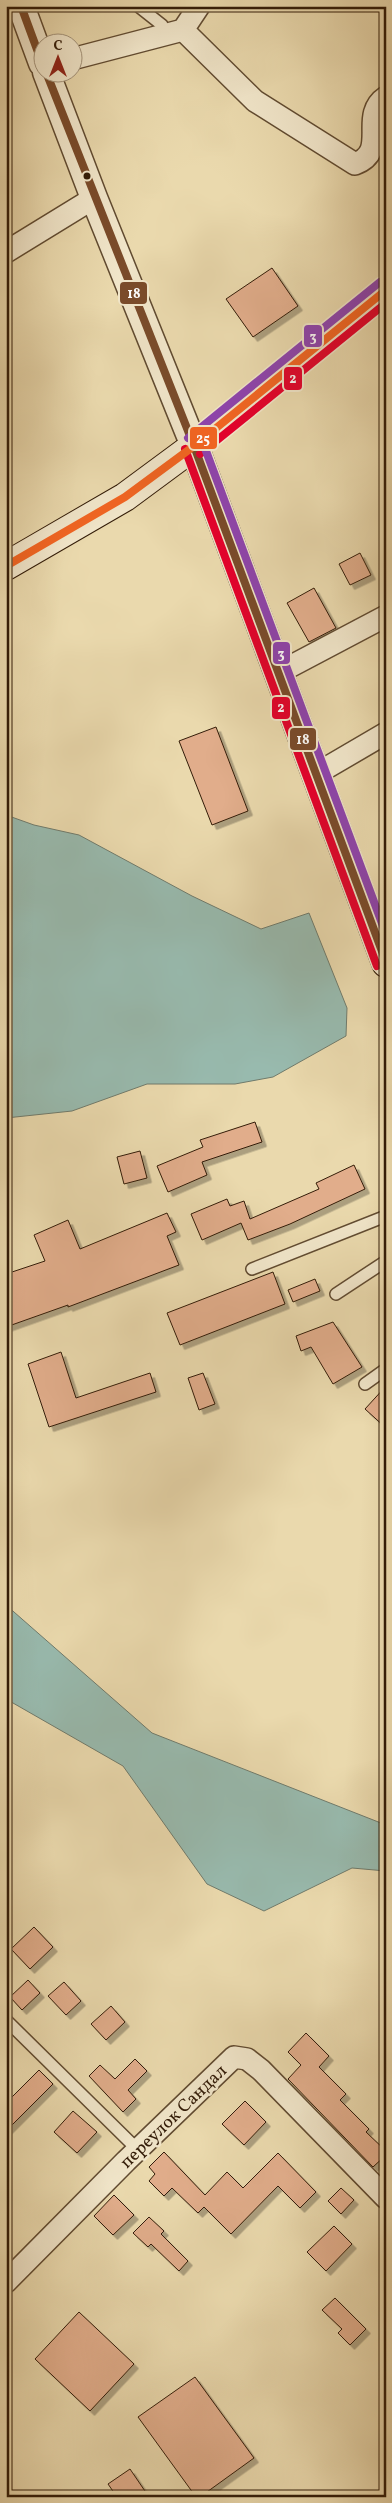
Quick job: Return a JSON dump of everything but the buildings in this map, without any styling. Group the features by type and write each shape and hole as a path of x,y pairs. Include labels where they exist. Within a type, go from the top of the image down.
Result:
{"main road":[{"path":"6,566 125,497 194,446 386,963"}],"street":[{"path":"22,6 32,34"},
{"path":"82,56 175,33 200,6"},
{"path":"175,33 255,101 355,164 366,160 373,149 374,112 379,101 386,97"},
{"path":"50,82 94,198 194,446 386,290"},
{"path":"6,252 94,198"},
{"path":"278,673 386,616"},
{"path":"316,774 386,733"},
{"name":"переулок Сандал","path":"6,2282 234,2056 247,2059 386,2198"}],"lane":[{"path":"138,6 175,33"},
{"path":"252,1269 386,1216"},
{"path":"336,1294 386,1261"},
{"path":"365,1384 386,1369"},
{"path":"6,2020 138,2150"}],"water":[{"path":"6,815 34,825 79,835 192,896 261,929 309,913 347,1008 346,1036 273,1077 235,1084 147,1084 72,1111 6,1118"},
{"path":"6,1605 152,1733 386,1825 386,1871 352,1868 264,1911 207,1884 123,1766 6,1699"}],"transit line":[{"name":"18","path":"21,6 32,36"},
{"name":"18","path":"50,82 194,446 386,962"},
{"name":"3","path":"188,438 380,282"},
{"name":"25","path":"6,566 125,497 194,446 386,290"},
{"name":"2","path":"200,454 386,303"},
{"name":"3","path":"203,443 386,934"},
{"name":"2","path":"185,449 377,966"}]}
